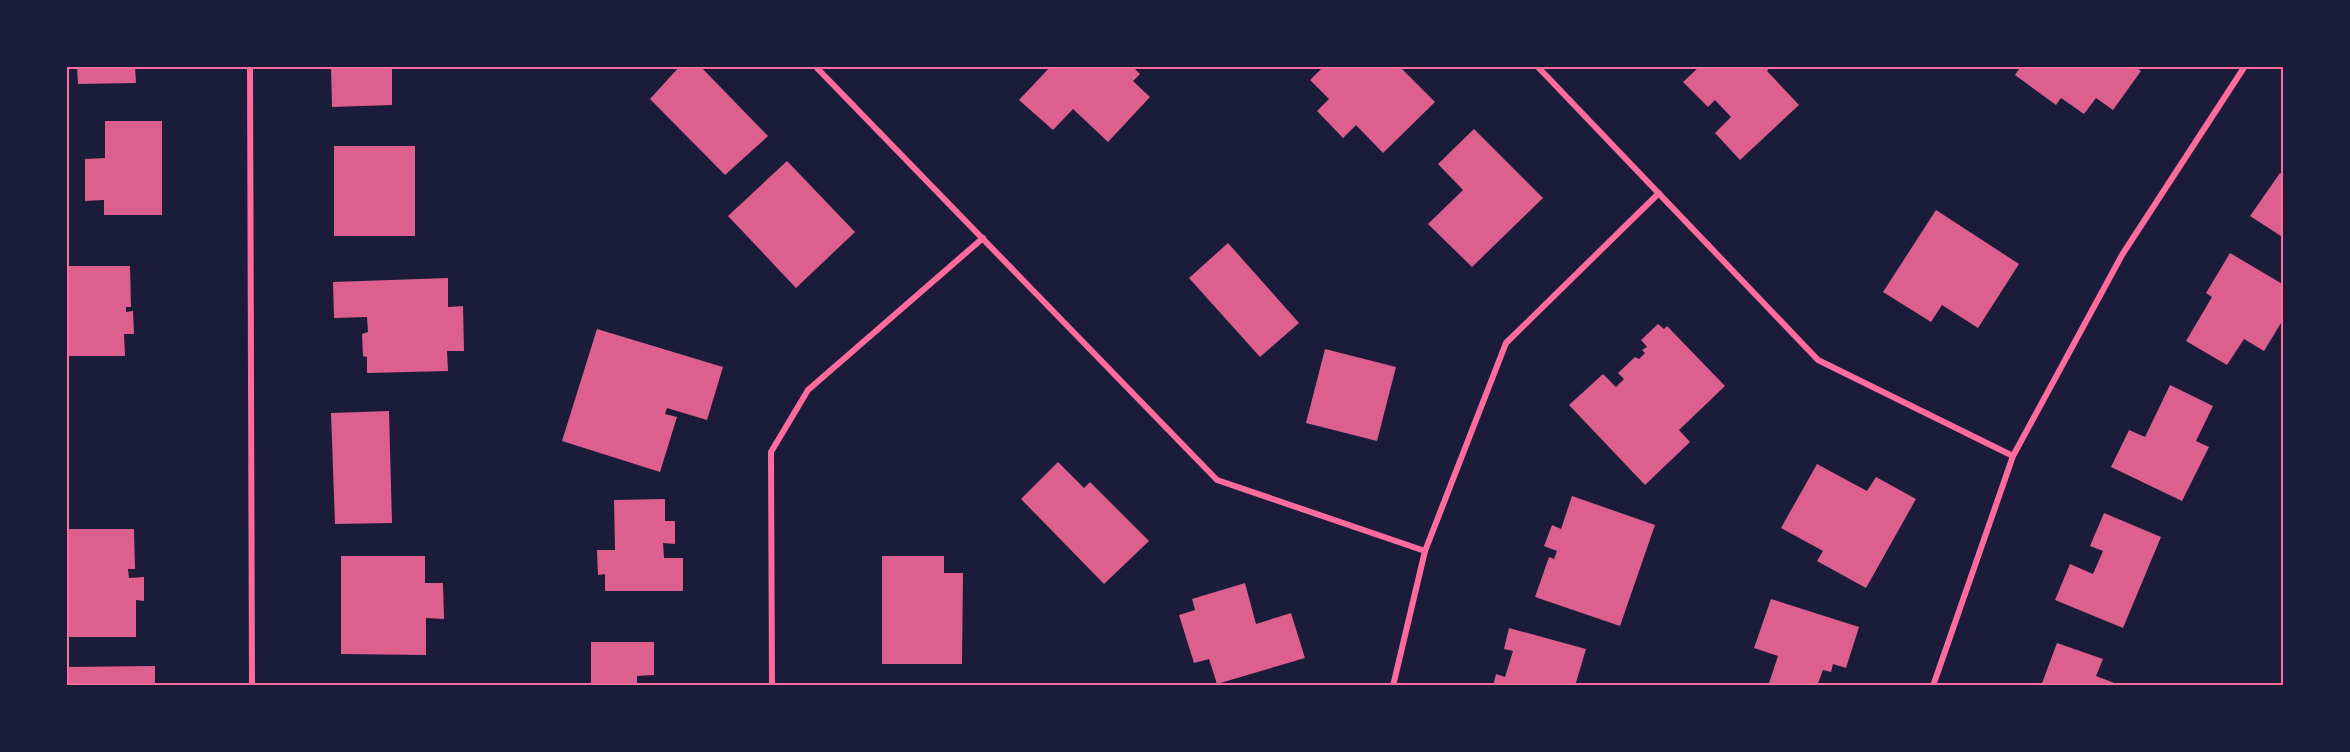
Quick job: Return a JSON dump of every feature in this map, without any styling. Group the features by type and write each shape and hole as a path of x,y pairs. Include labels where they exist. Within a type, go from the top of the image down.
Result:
{"street":[{"path":"250,66 252,686"},
{"path":"815,66 1217,480 1425,551"},
{"path":"1537,66 1818,360 2013,456"},
{"path":"1933,686 2013,456 2122,255 2245,66"},
{"path":"1393,686 1425,551 1506,343 1659,193"},
{"path":"772,686 771,452 808,390 983,238"}],"building":[{"path":"77,66 135,66 136,83 78,84"},
{"path":"331,66 392,66 392,105 332,107"},
{"path":"680,66 700,66 768,136 725,175 650,99"},
{"path":"1051,66 1132,66 1140,74 1133,81 1150,97 1108,142 1073,109 1053,130 1019,100"},
{"path":"1324,66 1399,66 1435,102 1383,153 1356,125 1343,138 1317,111 1329,99 1310,80"},
{"path":"1700,66 1771,66 1767,71 1799,105 1740,160 1715,133 1731,117 1715,100 1708,107 1683,82"},
{"path":"2021,66 2134,66 2141,71 2113,110 2096,98 2084,114 2061,98 2056,105 2015,75"},
{"path":"105,121 162,121 162,215 104,215 104,200 85,201 85,159 105,158"},
{"path":"1474,129 1543,198 1472,267 1428,224 1463,190 1438,164"},
{"path":"334,146 415,146 415,236 334,236"},
{"path":"787,161 855,232 796,288 728,216"},
{"path":"2280,173 2284,176 2284,238 2250,216"},
{"path":"1936,210 2019,264 1978,328 1942,305 1931,322 1883,292"},
{"path":"1228,243 1299,323 1260,357 1189,278"},
{"path":"2230,253 2284,285 2284,318 2264,351 2244,339 2227,365 2186,341 2212,297 2206,293"},
{"path":"66,266 130,266 131,307 126,307 126,312 133,311 134,334 124,334 125,356 66,356"},
{"path":"448,278 448,307 463,306 464,351 447,351 448,371 367,373 367,357 363,356 362,334 368,332 367,317 334,318 333,282"},
{"path":"1658,324 1664,329 1667,326 1725,386 1679,430 1690,442 1645,485 1569,405 1603,374 1616,387 1624,379 1618,373 1635,357 1639,359 1645,353 1642,350 1647,347 1641,340"},
{"path":"597,329 723,367 707,420 667,408 665,414 677,417 660,472 562,441"},
{"path":"1325,349 1396,367 1377,441 1306,423"},
{"path":"2170,385 2213,406 2196,441 2209,447 2182,501 2111,467 2129,430 2145,437"},
{"path":"389,411 392,523 335,524 331,413"},
{"path":"1058,462 1084,488 1090,482 1149,541 1104,584 1021,499"},
{"path":"1817,464 1867,491 1876,477 1916,499 1866,588 1817,561 1823,551 1781,528"},
{"path":"1572,496 1655,525 1620,626 1535,597 1549,557 1554,559 1557,551 1544,546 1552,525 1561,529"},
{"path":"665,499 665,521 675,521 675,544 663,543 664,558 683,558 683,591 605,591 605,574 598,575 597,550 615,550 614,500"},
{"path":"2104,513 2161,537 2123,628 2055,600 2070,564 2093,574 2103,551 2090,546"},
{"path":"66,529 134,529 135,569 128,569 129,578 144,577 144,601 136,600 136,637 66,637"},
{"path":"341,556 425,556 425,583 443,583 444,619 426,618 426,655 341,654"},
{"path":"882,556 944,556 944,573 963,573 962,664 882,664"},
{"path":"1245,583 1256,624 1291,613 1305,658 1217,684 1209,659 1194,663 1179,615 1195,610 1192,599"},
{"path":"1771,599 1859,627 1846,668 1833,664 1831,672 1823,670 1817,686 1768,686 1778,656 1754,648"},
{"path":"1509,628 1586,649 1575,686 1493,686 1496,674 1505,677 1513,651 1504,649"},
{"path":"591,642 654,642 654,675 637,676 637,686 591,686"},
{"path":"2057,643 2103,659 2096,676 2117,684 2116,686 2041,686"},
{"path":"155,666 155,686 66,686 66,667"}]}
